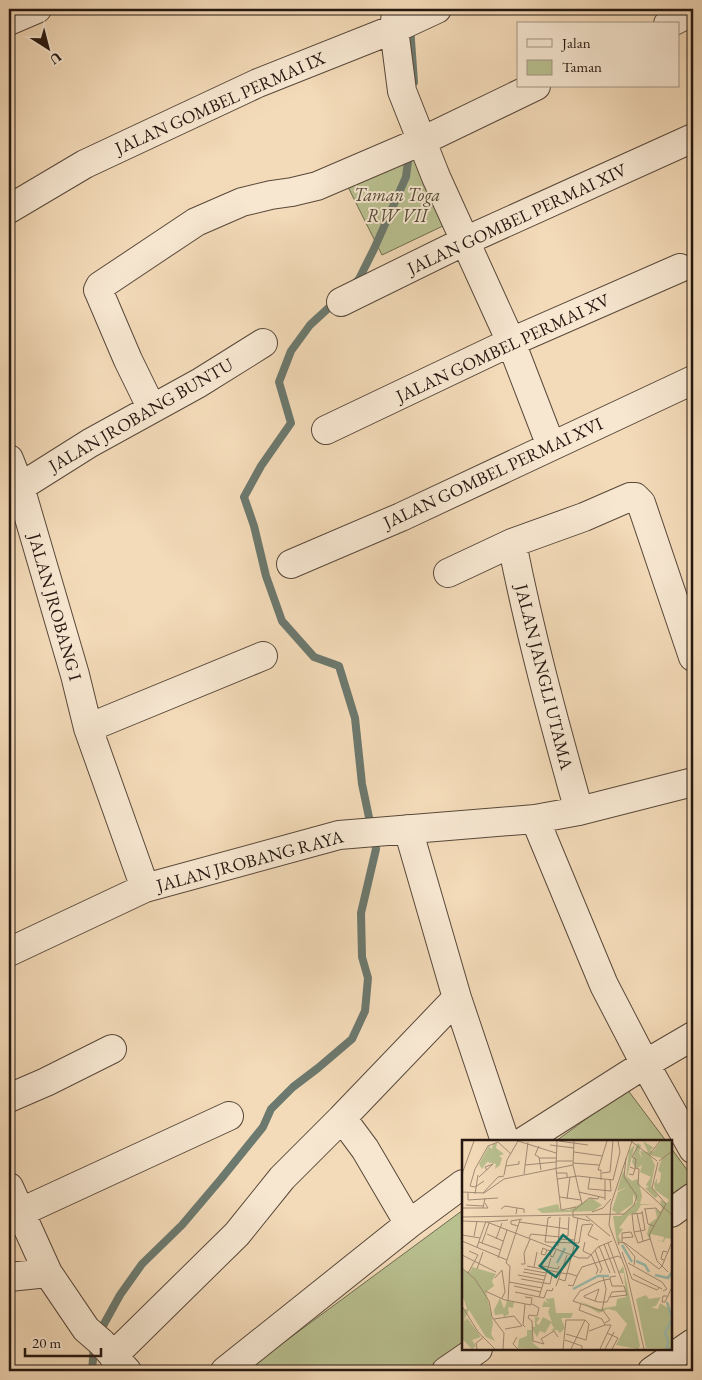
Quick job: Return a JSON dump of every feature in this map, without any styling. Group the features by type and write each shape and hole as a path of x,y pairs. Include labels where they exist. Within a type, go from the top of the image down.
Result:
{"street":[{"path":"9,21 37,9"},
{"name":"JALAN GOMBEL PERMAI IX","path":"9,209 85,164 154,131 395,19 437,9"},
{"path":"672,22 693,12"},
{"path":"395,19 402,91 465,241 511,342 551,446"},
{"path":"152,409 98,292 100,286 196,222 242,202 317,186 422,141 532,88"},
{"name":"JALAN GOMBEL PERMAI XIV","path":"341,302 465,241 693,138"},
{"name":"JALAN GOMBEL PERMAI XV","path":"326,430 511,342 680,268"},
{"name":"JALAN JROBANG BUNTU","path":"14,491 90,443 199,383 263,343"},
{"name":"JALAN GOMBEL PERMAI XVI","path":"291,564 401,517 693,380"},
{"name":"JALAN JROBANG I","path":"9,459 14,491 75,675 88,728 145,888"},
{"path":"448,573 512,543 634,497 641,503 693,657"},
{"name":"JALAN JANGLI UTAMA","path":"512,543 524,604 550,708 579,811"},
{"path":"88,728 263,656"},
{"name":"JALAN JROBANG RAYA","path":"9,952 145,888 339,835 534,819 579,811 693,782"},
{"path":"534,819 604,985 645,1064 693,1149"},
{"path":"408,829 457,998 505,1140"},
{"path":"9,1187 48,1273 107,1350 237,1234 282,1178 457,998"},
{"path":"526,1140 645,1064 693,1036"},
{"path":"9,1098 112,1049"},
{"path":"21,1212 229,1116"},
{"path":"342,1118 365,1149 408,1224"},
{"path":"225,1371 408,1224 462,1185"},
{"path":"672,1212 693,1197"},
{"path":"9,1277 48,1273"},
{"path":"652,1371 693,1343"},
{"path":"446,1371 477,1350"}],"green space":[{"name":"Taman Toga RW VII","path":"413,155 447,224 382,255 348,187"},
{"path":"627,1089 665,1140 557,1140"},
{"path":"672,1149 693,1178 693,1188 672,1204"},
{"path":"462,1211 462,1350 446,1371 245,1371"}],"waterway":[{"path":"410,26 414,82"},
{"path":"354,284 359,279 374,249 406,177 409,153"},
{"path":"335,302 310,325 291,351 279,382 291,423 261,466 244,497 254,526 266,576 282,621 314,657 339,666 355,718 362,784 371,827"},
{"path":"99,1333 120,1295 142,1264 182,1225 221,1179 263,1127 271,1109 293,1087 352,1039 365,1011 368,978 362,957 361,913 376,849 374,838"},
{"path":"92,1371 94,1346"}]}
